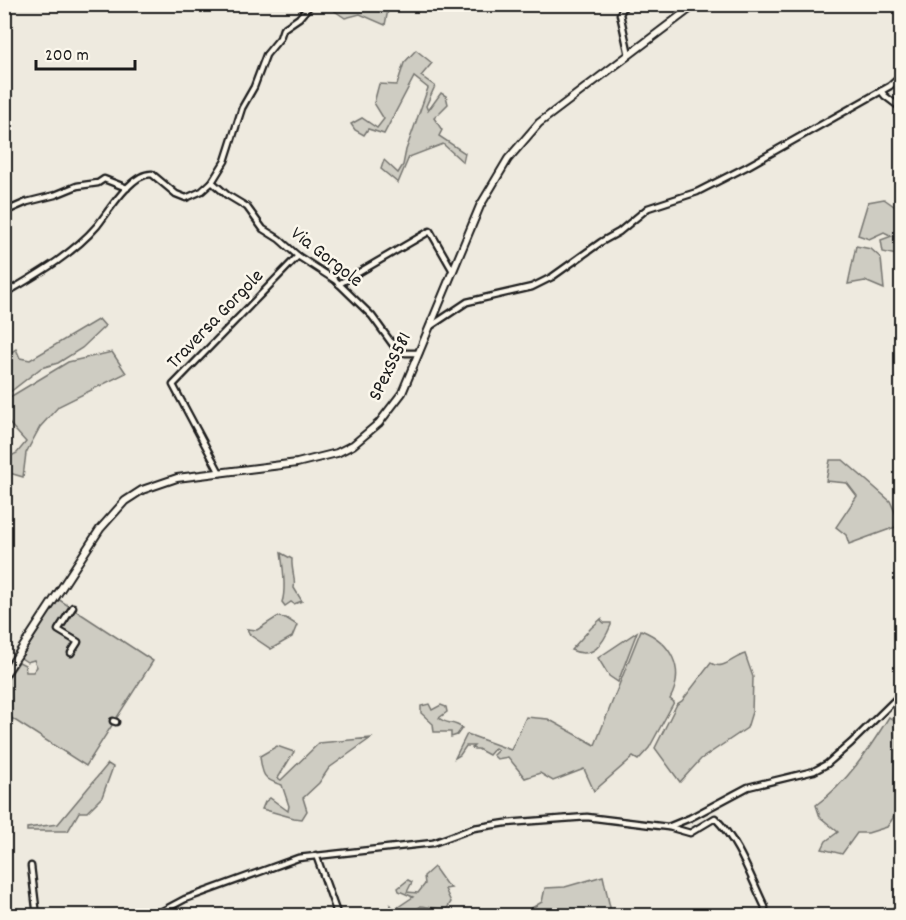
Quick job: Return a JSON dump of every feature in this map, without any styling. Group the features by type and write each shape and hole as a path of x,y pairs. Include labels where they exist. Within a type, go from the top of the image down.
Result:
{"main road":[{"name":"SPexSS581","path":"4,676 100,529 125,501 161,482 297,463 337,453 353,445 379,423 402,393 480,206 501,169 539,123 696,4"}],"street":[{"path":"4,294 59,259 94,229 127,188 139,178 149,173 176,194 186,198 202,192 212,182 225,161 242,108 254,87 266,55 280,39 283,29 299,18 311,4"},
{"path":"625,4 620,14 629,55"},
{"path":"429,327 467,302 523,291 541,283 601,242 620,232 648,208 697,192 748,166 890,86 902,75"},
{"path":"881,91 902,110"},
{"path":"4,212 27,202 55,195 77,186 98,183 104,179 127,188"},
{"name":"Via Gorgole","path":"212,182 227,195 247,207 263,229 339,284 372,316 396,349 405,354 419,353"},
{"path":"339,284 430,231 453,271"},
{"name":"Traversa Gorgole","path":"220,472 173,385 298,256"},
{"path":"71,653 78,642 58,630 73,607"},
{"path":"669,827 748,787 814,771 827,764 902,693"},
{"path":"716,804 715,818 735,844 765,907 764,915"},
{"path":"153,915 195,896 298,858 433,843 474,828 506,823 587,817 669,827 690,833 715,818"},
{"path":"316,855 338,915"},
{"path":"31,866 37,915"},
{"path":"890,915 895,911 902,911"}],"shaded area":[{"path":"326,5 389,5 385,25 360,14 345,18"},
{"path":"416,50 432,63 421,76 435,86 426,106 428,111 441,93 446,96 448,104 434,118 442,130 439,136 465,153 463,162 443,144 409,157 398,183 381,169 384,160 398,173 403,165 428,88 414,77 384,134 368,129 364,135 355,130 351,124 362,118 377,128 384,119 374,103 379,84 397,85 404,63"},
{"path":"884,199 901,211 901,256 883,252 881,240 892,236 884,232 869,239 858,235 868,202"},
{"path":"856,246 871,249 881,258 884,289 865,281 848,284"},
{"path":"99,319 105,326 82,348 58,363 41,368 5,396 5,356 16,349 20,358 30,360"},
{"path":"112,352 126,373 59,406 40,427 26,453 23,477 6,472 7,458 17,453 26,442 7,421 5,422 5,400 68,362"},
{"path":"830,460 843,460 890,501 901,525 849,544 846,535 836,527 857,496 847,483 826,481"},
{"path":"281,553 292,559 294,588 302,601 294,604 291,602 285,606 282,602 284,585"},
{"path":"58,599 153,661 86,766 5,714 4,684 19,662 25,665 26,672 33,672 37,667 34,660 27,662 21,658"},
{"path":"277,617 286,618 297,625 292,637 271,649 250,635 247,629 257,630"},
{"path":"602,618 604,623 611,623 611,625 601,644 585,653 571,650 591,628"},
{"path":"641,630 652,635 668,649 673,658 676,677 675,688 670,699 674,702 649,748 638,760 633,757 594,791 584,769 553,781 540,773 525,778 508,757 497,759 493,755 498,750 495,748 489,755 472,748 474,746 466,746 455,758 467,734 511,750 526,717 548,719 595,745"},
{"path":"637,632 618,682 609,676 598,658"},
{"path":"745,654 753,677 752,712 747,728 701,759 680,782 655,748 677,704 682,701 711,663 724,664"},
{"path":"429,704 432,710 441,705 446,707 447,712 439,718 462,728 457,735 451,737 451,732 434,732 433,724 421,713 421,706"},
{"path":"889,717 901,726 901,806 887,827 868,833 857,833 842,854 822,849 826,841 838,832 820,817 816,805 847,776"},
{"path":"371,738 329,768 319,783 303,798 307,811 302,819 262,809 270,798 288,811 289,806 282,785 271,781 265,775 260,756 277,746 294,752 278,778 281,780 319,743"},
{"path":"108,764 113,767 102,797 87,812 79,812 68,831 27,831 27,828 58,824"},
{"path":"434,867 451,888 445,889 451,902 446,910 421,906 401,915 389,911 390,905 395,909 413,897 399,891 398,888 408,880 412,882 407,892 418,893 425,884 424,876"},
{"path":"603,876 611,912 615,915 529,915 530,909 542,902 545,888 565,887"}]}
